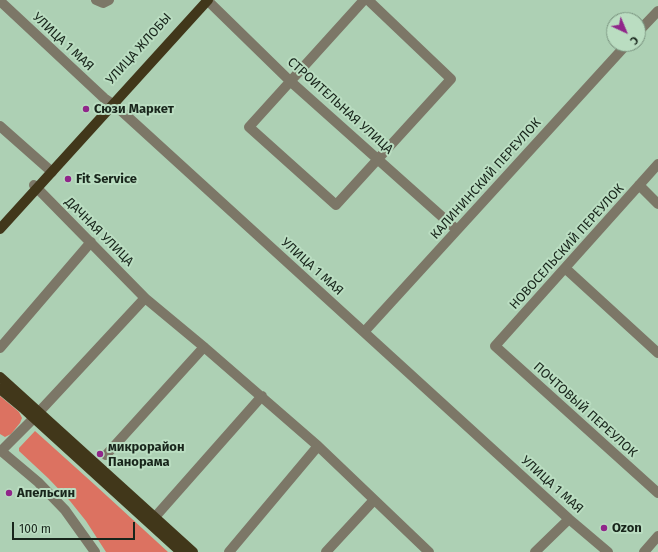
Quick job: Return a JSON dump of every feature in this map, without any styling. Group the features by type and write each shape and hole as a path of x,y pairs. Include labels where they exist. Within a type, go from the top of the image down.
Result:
{"main road":[{"name":"УЛИЦА ЖЛОБЫ","path":"0,229 50,170 112,103 200,0"},
{"path":"112,103 207,0"},
{"name":"УЛИЦА ЖЛОБЫ","path":"0,222 35,187"},
{"path":"0,377 36,415 193,552"},
{"path":"0,389 24,409 36,415 42,426 181,552"}],"street":[{"name":"УЛИЦА 1 МАЯ","path":"0,0 104,98 112,103 569,519 608,552"},
{"path":"96,0 103,3 109,0"},
{"name":"СТРОИТЕЛЬНАЯ УЛИЦА","path":"207,0 290,81 457,230"},
{"path":"364,0 249,127 336,205 451,79 368,0"},
{"path":"646,23 658,10"},
{"name":"КАЛИНИНСКИЙ ПЕРЕУЛОК","path":"364,332 620,52"},
{"path":"0,126 50,170"},
{"name":"НОВОСЕЛЬСКИЙ ПЕРЕУЛОК","path":"495,346 658,164"},
{"path":"639,185 658,204"},
{"name":"ДАЧНАЯ УЛИЦА","path":"35,187 146,298 262,396 318,446 429,552"},
{"path":"0,348 91,242"},
{"path":"565,268 658,353"},
{"path":"95,552 65,510 38,482 1,451 146,298"},
{"name":"ПОЧТОВЫЙ ПЕРЕУЛОК","path":"495,346 658,493"},
{"path":"106,455 204,347"},
{"path":"154,517 262,396"},
{"path":"229,552 318,446"},
{"path":"326,552 374,500"},
{"path":"535,552 569,519"},
{"path":"644,552 658,536"}],"shaded area":[{"path":"0,396 19,412 22,418 11,434 5,437 0,434"},
{"path":"35,431 168,552 106,552 86,521 70,501 19,451 19,448"}],"place":[{"name":"Сюзи Маркет","path":"86,109"},
{"name":"Fit Service","path":"68,179"},
{"name":"микрорайон Панорама","path":"100,454"},
{"name":"Апельсин","path":"9,493"},
{"name":"Ozon","path":"604,528"}]}
